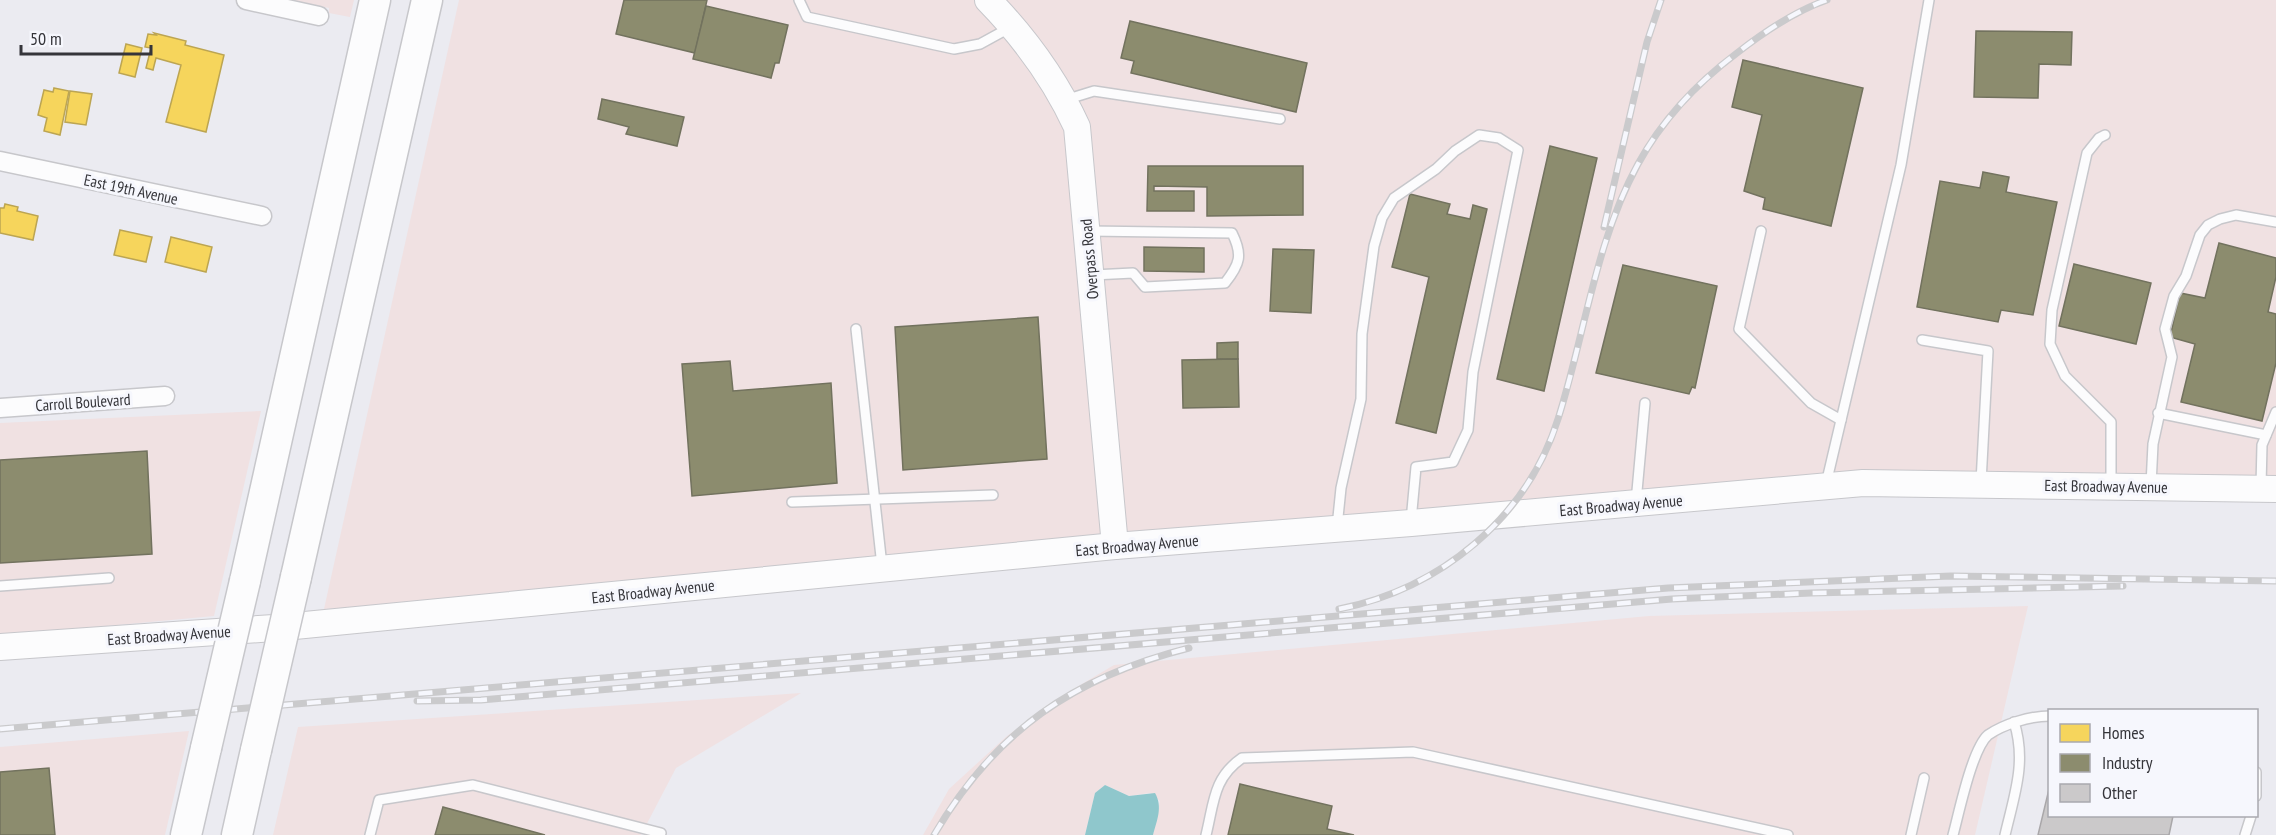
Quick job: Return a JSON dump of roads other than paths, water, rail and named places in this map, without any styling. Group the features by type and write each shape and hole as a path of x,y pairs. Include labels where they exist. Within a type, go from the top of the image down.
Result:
{"main road":[{"path":"186,835 375,0"},
{"path":"237,835 427,0"},
{"name":"Overpass Road","path":"988,0 1013,26 1065,100 1077,127 1115,546"},
{"name":"East Broadway Avenue","path":"0,647 274,628 1115,546 1411,524 1863,483 2268,489"}],"street":[{"path":"246,0 319,16"},
{"name":"East 19th Avenue","path":"0,161 262,216"},
{"name":"Carroll Boulevard","path":"0,408 165,396"}],"lane":[{"path":"799,0 807,17 954,49 980,44 1013,26"},
{"path":"1826,486 1901,165 1929,0"},
{"path":"1065,100 1094,91 1280,119"},
{"path":"1336,529 1341,488 1361,399 1362,334 1374,246 1382,218 1394,198 1436,170 1455,151 1479,135 1499,138 1518,150 1473,372 1468,430 1453,462 1416,467 1411,524"},
{"path":"2105,135 2099,138 2087,153 2052,310 2050,344 2065,376 2111,422 2111,486"},
{"path":"2151,487 2153,444 2158,413 2172,357 2165,329 2174,296 2186,276 2200,235 2208,225 2236,215 2276,222"},
{"path":"1086,231 1232,233 1238,246 1238,266 1226,283 1145,287 1133,273 1090,276"},
{"path":"1761,231 1739,330 1812,403 1841,420"},
{"path":"856,329 882,569"},
{"path":"1922,340 1988,351 1981,484"},
{"path":"1636,504 1645,403"},
{"path":"2268,489 2262,445 2276,412"},
{"path":"2158,413 2266,435"},
{"path":"792,502 993,495"},
{"path":"0,586 109,578"},
{"path":"1953,835 1968,776 1987,736 2014,722 2048,716"},
{"path":"2005,835 2021,762 2020,740 2014,722"},
{"path":"1206,835 1219,781 1228,768 1242,758 1413,752 1788,835"},
{"path":"1911,835 1924,778"},
{"path":"370,835 379,800 473,785 661,833"},
{"path":"2245,835 2251,817"}],"water":[{"path":"1105,785 1129,796 1155,793 1159,808 1153,835 1085,835 1095,793"}],"railway":[{"path":"1604,227 1647,42 1661,0"},
{"path":"1339,609 1376,599 1411,585 1445,566 1475,544 1502,517 1525,488 1544,455 1558,419 1611,225 1638,164 1658,132 1694,90 1722,65 1780,23 1827,0"},
{"path":"0,729 1668,588 1951,576 2276,581"},
{"path":"417,701 481,700 1672,599 1811,593 2123,586"},
{"path":"934,835 958,798 983,766 1041,713 1074,692 1109,675 1189,648"}]}
